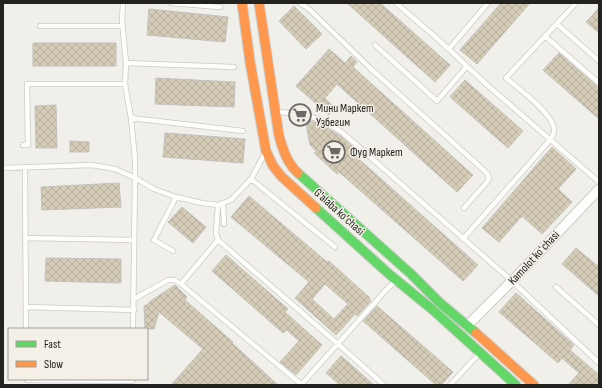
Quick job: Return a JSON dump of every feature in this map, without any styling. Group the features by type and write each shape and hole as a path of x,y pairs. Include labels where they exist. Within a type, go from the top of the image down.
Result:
{"main road":[{"name":"G'alaba ko'chasi","path":"242,3 250,62 266,151 273,166 282,177 389,274 433,310 516,385"},
{"name":"G'alaba ko'chasi","path":"259,3 279,136 284,153 294,168 411,274 440,303 534,385"},
{"path":"244,21 262,21"}],"street":[{"name":"Kamolot koʻchasi","path":"468,326 512,282 599,189"}],"lane":[{"path":"123,3 122,26 126,63 125,84 131,118 135,159 133,328"},
{"path":"171,3 220,7"},
{"path":"300,3 487,173 489,178 487,182 464,208"},
{"path":"396,3 599,182"},
{"path":"449,49 488,3"},
{"path":"463,239 550,140 554,132 554,126 550,118 506,78 576,3"},
{"path":"557,24 599,61"},
{"path":"40,26 122,26"},
{"path":"545,36 599,83"},
{"path":"375,45 437,101 467,66"},
{"path":"126,63 234,66"},
{"path":"23,145 28,145 27,84 125,84"},
{"path":"275,111 297,113 309,116 327,123 344,134 512,282 599,363"},
{"path":"131,118 243,131"},
{"path":"3,168 92,165 115,169 154,189 176,197 202,203 220,204 231,200 251,179 266,151"},
{"path":"25,168 26,328"},
{"path":"251,179 335,247"},
{"path":"173,251 154,240 176,197"},
{"path":"220,204 224,224"},
{"path":"220,204 216,233 218,240 384,385"},
{"path":"25,238 134,240"},
{"path":"182,284 218,240"},
{"path":"389,274 399,263"},
{"path":"134,299 168,280 174,280 182,284 302,385 386,290 397,280"},
{"path":"556,287 599,325"},
{"path":"26,307 134,310"},
{"path":"450,385 481,353"},
{"path":"27,381 132,382"}],"building":[{"path":"347,3 380,3 450,65 435,82"},
{"path":"501,3 530,3 477,64 460,50"},
{"path":"294,6 322,34 306,49 279,21"},
{"path":"599,8 599,33 586,22"},
{"path":"149,9 228,17 225,42 147,35"},
{"path":"33,43 116,43 116,66 33,66"},
{"path":"329,49 345,63 351,56 357,62 353,67 473,175 457,192 337,84 325,98 335,108 329,115 296,86"},
{"path":"559,53 599,88 599,119 543,70"},
{"path":"156,78 235,82 234,107 155,104"},
{"path":"465,80 523,131 508,148 450,97"},
{"path":"56,105 57,148 36,148 35,106"},
{"path":"305,119 320,124 342,137 355,149 352,153 478,265 463,281 339,172 337,174 314,153 316,151 310,145"},
{"path":"165,133 245,139 243,163 163,157"},
{"path":"70,141 89,142 89,152 70,152"},
{"path":"552,147 576,169 558,189 572,202 542,234 522,216 499,242 482,228"},
{"path":"119,183 121,207 42,210 41,187"},
{"path":"249,196 327,262 329,261 370,298 369,299 371,301 357,316 355,314 336,335 295,298 309,282 231,217","holes":["325,284 348,304 334,319 312,299"]},
{"path":"182,207 206,227 193,243 168,222"},
{"path":"576,248 599,267 599,296 562,264"},
{"path":"226,255 288,309 285,312 322,345 296,375 280,362 299,341 287,330 283,333 212,271"},
{"path":"46,258 121,259 121,283 45,281"},
{"path":"175,285 187,297 185,300 233,342 232,343 278,385 171,385 203,349 159,312 154,329 145,328 144,306 150,303 149,302"},
{"path":"516,293 574,345 570,350 599,375 599,385 568,385 579,373 562,358 558,363 499,312"},
{"path":"377,306 453,372 441,385 436,385 363,321"},
{"path":"341,356 374,385 340,385 326,373"}],"traffic: fast":[{"path":"298,173 411,274 440,303 476,333"},
{"path":"316,208 516,385"}],"traffic: slow":[{"path":"242,3 250,62 266,151 273,166 282,177 316,208"},
{"path":"259,3 279,136 288,161 298,173"},
{"path":"476,333 534,385"}],"place":[{"name":"Мини Маркет Узбегим","path":"300,115"},
{"name":"Фуд Маркет","path":"334,152"}]}
